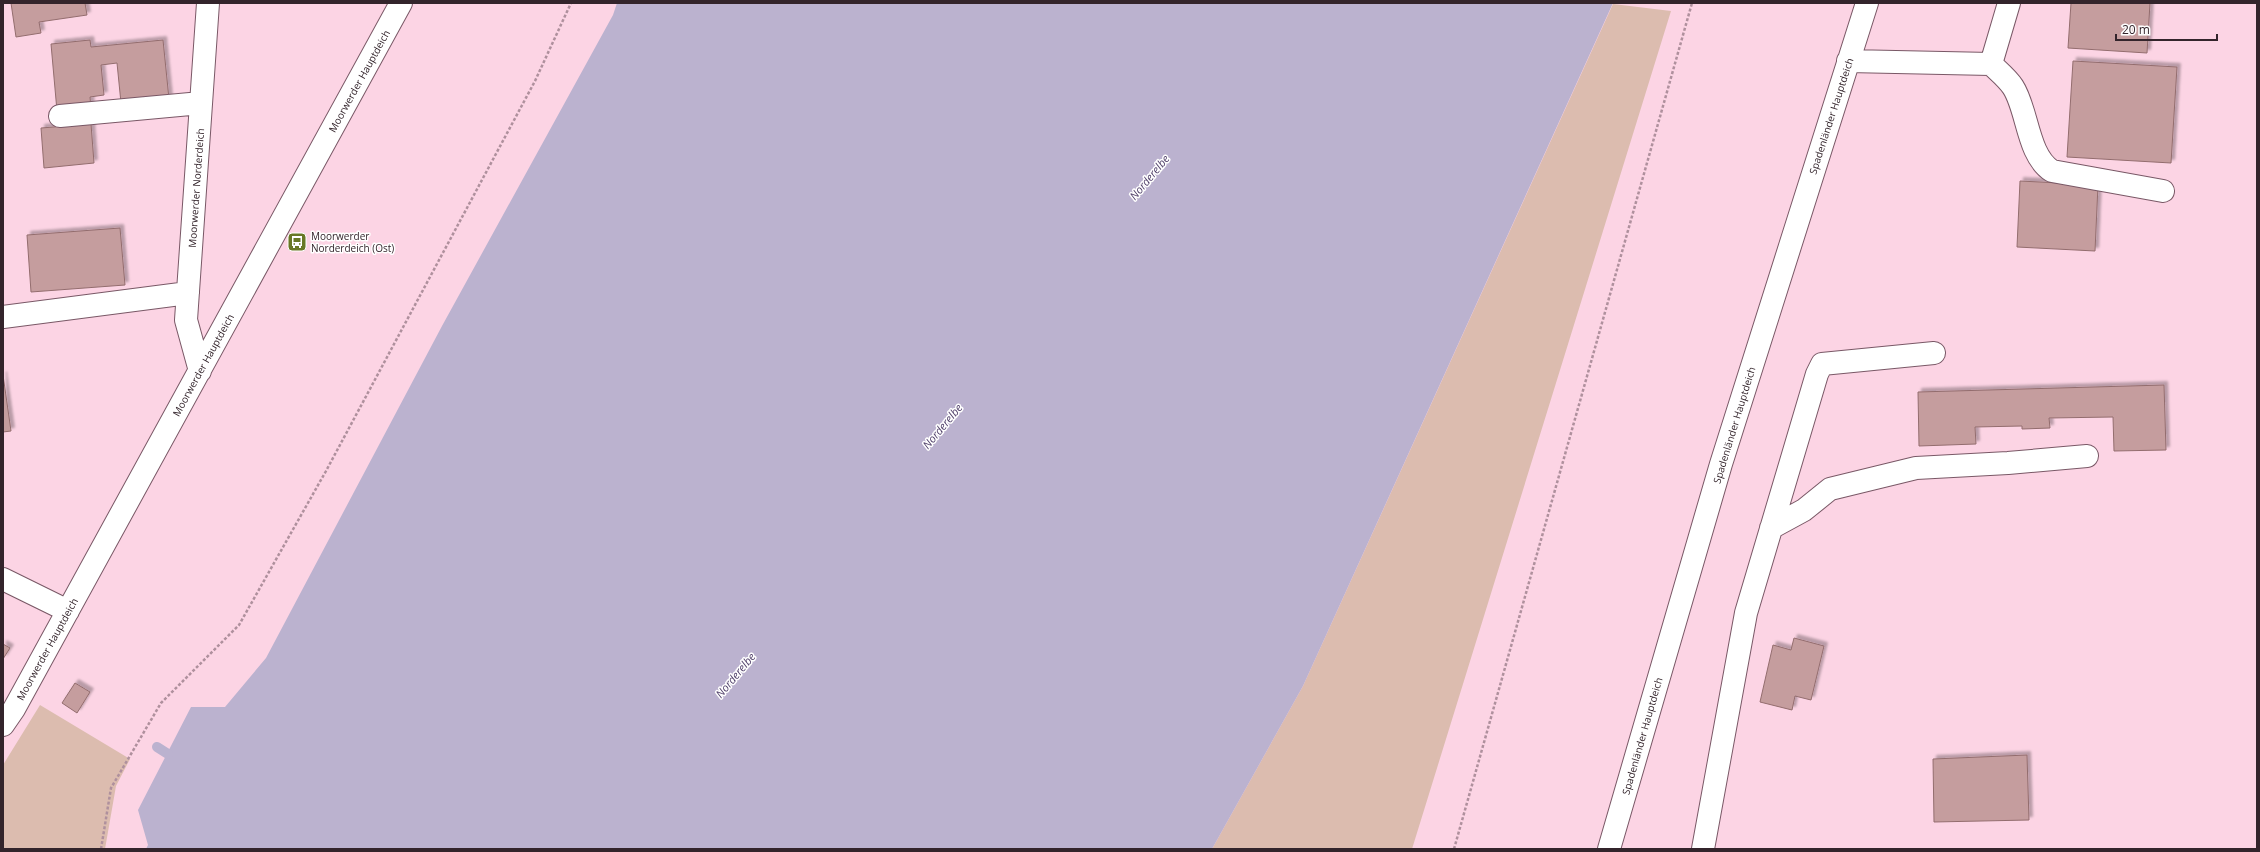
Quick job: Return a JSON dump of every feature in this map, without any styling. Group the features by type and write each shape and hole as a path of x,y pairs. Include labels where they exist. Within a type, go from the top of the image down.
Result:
{"street":[{"name":"Moorwerder Norderdeich","path":"200,371 186,320 208,3"},
{"name":"Moorwerder Hauptdeich","path":"3,725 14,710 401,3"},
{"name":"Spadenländer Hauptdeich","path":"1609,849 1721,464 1866,3"},
{"path":"1991,64 2009,3"},
{"path":"1848,62 1991,64 2013,87 2032,142 2046,167 2052,171 2163,191"},
{"path":"60,116 201,103"},
{"path":"3,317 188,293"},
{"path":"1703,849 1746,613 1817,374 1822,364 1934,353"},
{"path":"1771,528 1804,510 1830,489 1916,468 2008,463 2087,456"},
{"path":"3,579 68,611"}],"path":[{"path":"101,849 111,788 161,703 239,625 326,471 527,95 571,3"},
{"path":"1454,849 1692,3"}],"shaded area":[{"path":"1613,4 1671,11 1412,849 1212,849 1303,686"},
{"path":"40,705 130,759 116,786 105,849 3,849 3,765"}],"water":[{"name":"Norderelbe","path":"617,3 1613,3 1303,686 1212,849 146,849 148,845 138,810 191,707 225,707 266,658 442,326 613,15"}],"building":[{"path":"11,3 85,3 87,15 39,22 41,33 16,37"},
{"path":"2071,3 2150,3 2147,53 2068,48"},
{"path":"90,40 91,47 163,40 169,99 121,103 117,63 101,65 104,95 90,97 91,108 57,111 51,44"},
{"path":"2073,61 2177,67 2171,163 2067,157"},
{"path":"91,124 94,163 44,168 41,128"},
{"path":"2020,181 2098,185 2095,251 2017,247"},
{"path":"120,228 125,285 31,292 27,235"},
{"path":"3,375 11,431 3,432"},
{"path":"2164,385 2166,450 2114,451 2113,417 2049,418 2050,428 2022,429 2022,426 1975,427 1976,444 1919,446 1918,392"},
{"path":"1794,638 1824,646 1811,700 1795,696 1792,710 1760,702 1773,645 1791,650"},
{"path":"3,644 10,648 3,659"},
{"path":"75,683 90,692 77,713 62,703"},
{"path":"2027,755 2029,820 1934,822 1933,759"}],"waterway":[{"path":"157,747 168,754"}],"place":[{"name":"Moorwerder Norderdeich (Ost)","path":"297,242"}]}
